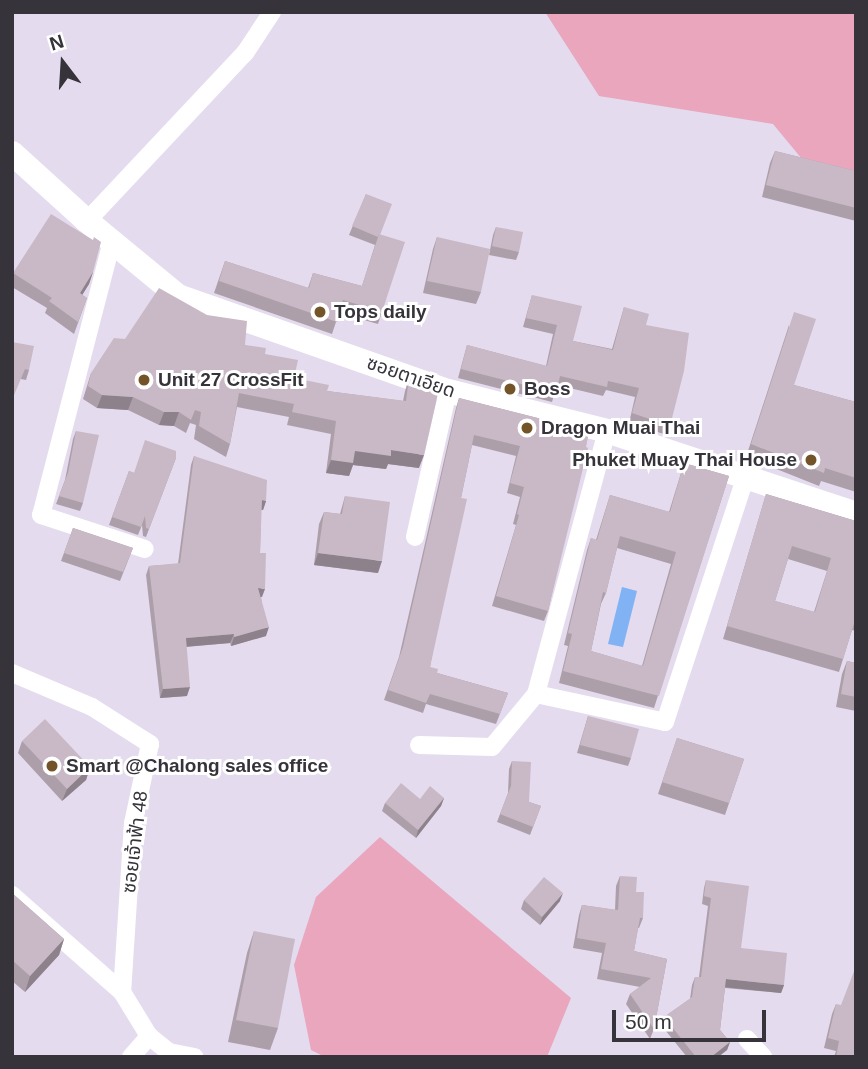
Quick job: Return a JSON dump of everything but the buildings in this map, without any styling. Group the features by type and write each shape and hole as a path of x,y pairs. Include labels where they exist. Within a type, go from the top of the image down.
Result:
{"street":[{"path":"87,221 245,52 272,12"},
{"name":"ซอยตาเอียด","path":"12,153 87,221 178,296 448,391 607,432 856,514"},
{"path":"112,241 41,514 145,549"},
{"path":"415,537 448,391"},
{"path":"419,745 492,747 536,694 607,432"},
{"path":"536,694 665,722 745,479"},
{"name":"ซอยเจ้าฟ้า 48","path":"12,673 92,707 150,744 133,823 122,992"},
{"path":"12,895 122,992 149,1036 166,1054 195,1057"},
{"path":"131,1057 149,1036"},
{"path":"747,1040 763,1057"}],"shaded area":[{"path":"545,12 856,12 856,184 821,182 773,124 599,96"},
{"path":"380,837 571,998 547,1057 325,1057 311,1050 294,965 316,897"}],"water":[{"path":"622,587 637,591 623,647 608,644"}],"place":[{"name":"Tops daily","path":"320,312"},
{"name":"Unit 27 CrossFit","path":"144,380"},
{"name":"Boss","path":"510,389"},
{"name":"Dragon Muai Thai","path":"527,428"},
{"name":"Phuket Muay Thai House","path":"811,460"},
{"name":"Smart @Chalong sales office","path":"52,766"}]}
